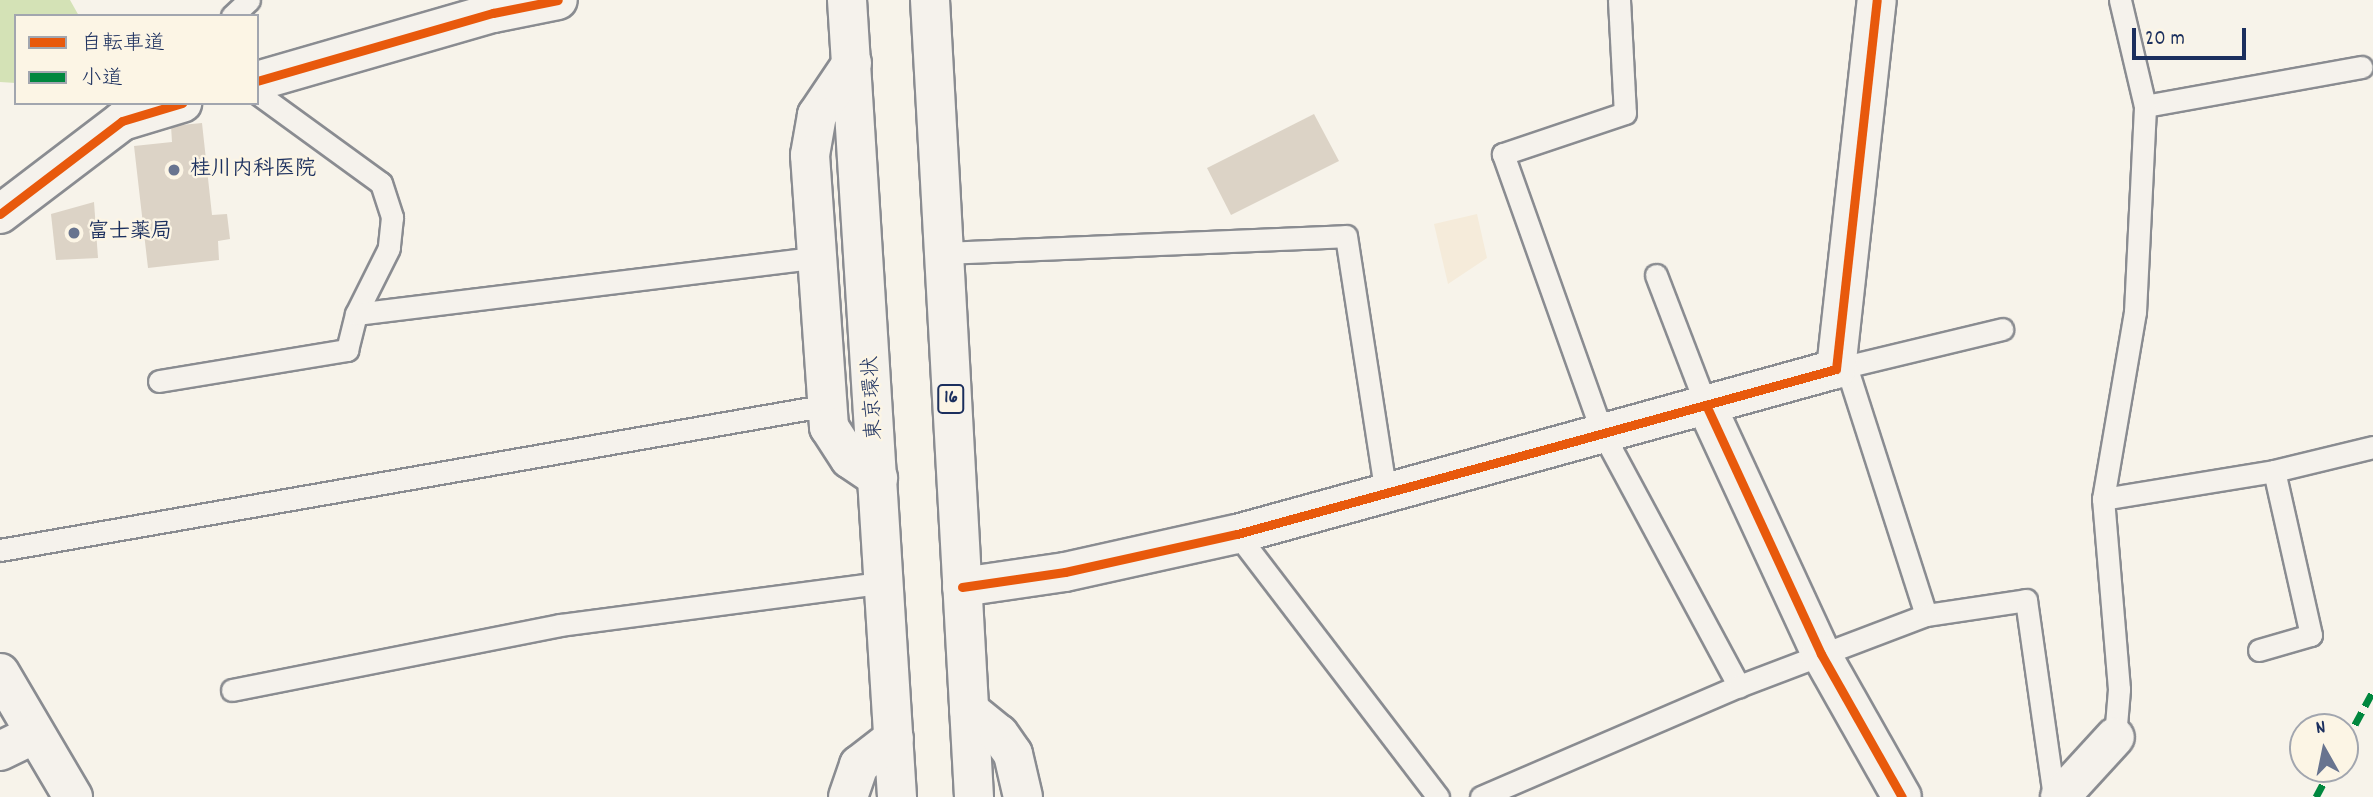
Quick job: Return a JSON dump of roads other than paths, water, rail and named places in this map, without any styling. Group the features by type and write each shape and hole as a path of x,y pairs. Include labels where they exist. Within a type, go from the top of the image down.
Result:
{"main road":[{"path":"259,80 493,13 558,0"},
{"name":"東京環状","path":"847,0 897,797"},
{"name":"16","path":"930,0 974,797"},
{"path":"962,587 1065,572 1237,534 1385,489 1842,369 1877,0"},
{"path":"852,63 810,134 817,257 828,405 837,443 878,478"},
{"path":"0,214 131,112 171,105"},
{"path":"1706,405 1821,654 1902,797"},
{"path":"0,673 73,797"},
{"path":"969,710 999,734 1013,754 1023,797"},
{"path":"0,751 35,734"},
{"path":"2060,797 2115,737"},
{"path":"848,797 859,765 894,738"}],"lane":[{"path":"234,14 249,0"},
{"path":"1619,0 1625,113 1503,155 1602,432 1739,686"},
{"path":"2115,737 2119,689 2103,499 2136,312 2146,106 2120,0"},
{"path":"2146,106 2362,67"},
{"path":"159,381 346,350 356,314 389,248 393,217 381,183 259,94"},
{"path":"942,253 1346,236 1385,489"},
{"path":"356,314 817,257"},
{"path":"1656,275 1706,405"},
{"path":"1926,615 1842,369 2002,329"},
{"path":"0,550 828,405"},
{"path":"2103,499 2274,471 2373,447"},
{"path":"2259,650 2311,635 2274,471"},
{"path":"1237,534 1438,797"},
{"path":"232,690 560,625 885,582"},
{"path":"1481,797 1739,686 1926,615 2026,600 2053,797"}],"place":[{"name":"桂川内科医院","path":"174,170"},
{"name":"富士薬局","path":"74,233"}]}
